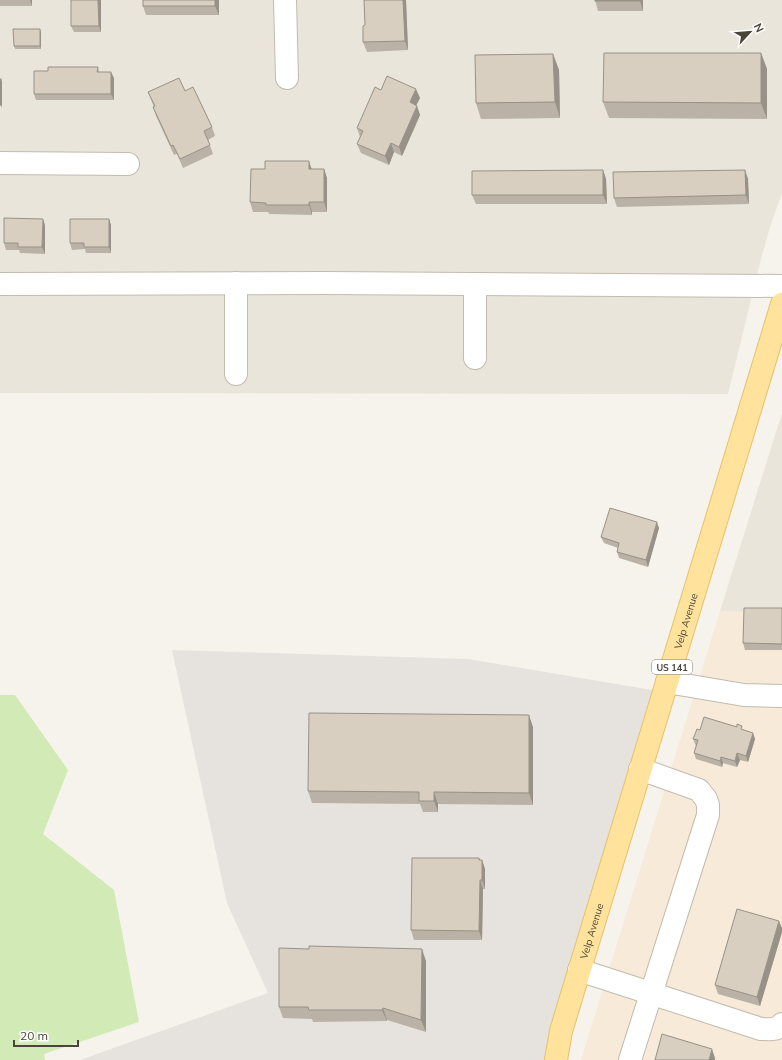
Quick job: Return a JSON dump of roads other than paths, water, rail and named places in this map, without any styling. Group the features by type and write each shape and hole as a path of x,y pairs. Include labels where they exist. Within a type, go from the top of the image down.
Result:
{"main road":[{"name":"Velp Avenue","path":"557,1059 561,1030 782,304"}],"street":[{"path":"285,0 287,78"},
{"path":"0,163 128,164"},
{"path":"236,283 236,374"},
{"path":"0,284 236,283 782,286"},
{"path":"475,284 475,358"},
{"path":"667,682 744,695 782,696"},
{"path":"630,1060 708,815 708,804 699,790 640,769"},
{"path":"579,970 761,1028 773,1030 780,1027 782,1024"}]}
